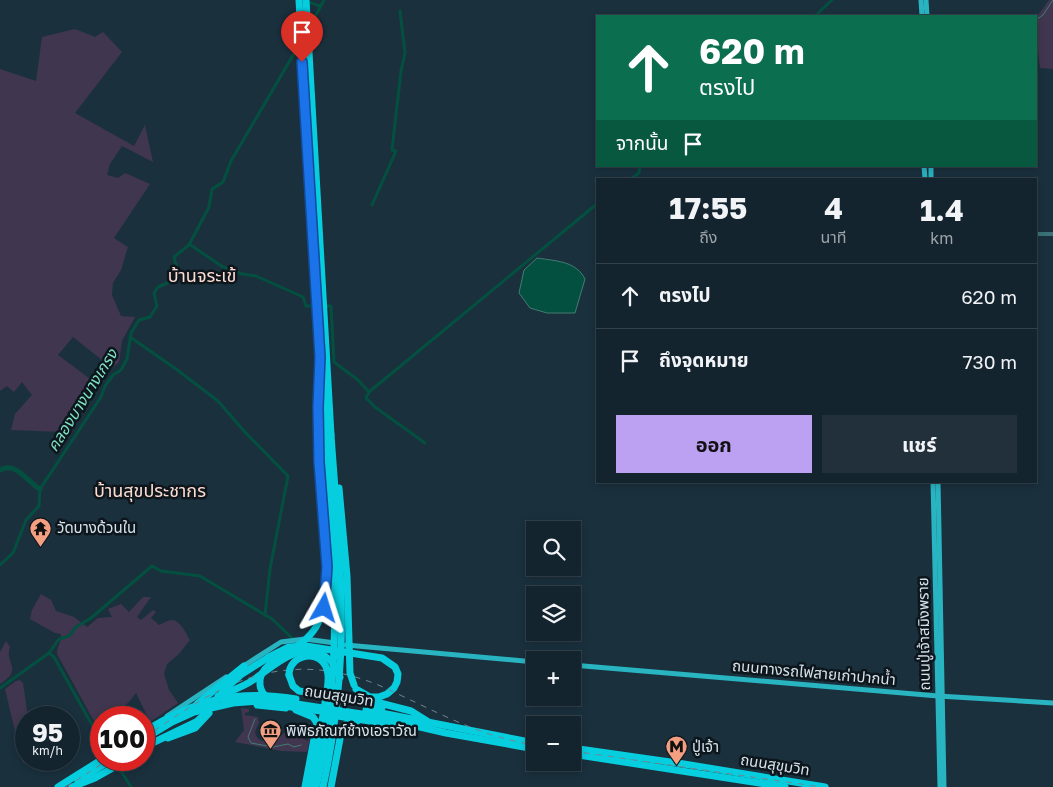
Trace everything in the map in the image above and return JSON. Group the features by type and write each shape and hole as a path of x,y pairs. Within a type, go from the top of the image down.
{"highway":[{"path":"299,0 333,558 335,624 329,720 316,787"},
{"path":"306,0 341,585 341,650 325,787"},
{"path":"199,704 247,684 290,655 309,641 320,629 325,618 329,596 319,470 318,407 320,357"},
{"path":"331,436 344,525 350,672 360,695 367,699 410,711 426,722"},
{"path":"327,567 325,601 322,615 316,628 300,644 266,666 261,676 260,685 265,697 277,704 407,727"},
{"path":"155,742 196,722 205,714 225,688 242,674 289,647 306,646 382,658 395,667 398,674 394,688 388,694 379,697 370,697 355,687"},
{"path":"290,655 304,650 318,652 331,661 340,678 341,701 325,787"},
{"path":"311,787 326,698 328,685 327,669 316,657 302,657 291,666 289,675 292,686 299,691 354,700 426,722"},
{"path":"231,691 244,666"},
{"path":"199,704 244,666"},
{"name":"ถนนสุขุมวิท","path":"155,725 199,704 240,696 275,695 369,710 526,746"},
{"name":"ถนนสุขุมวิท","path":"155,732 188,708 214,707 257,700 288,702 368,715 446,733 526,742"},
{"path":"222,705 254,704 290,708 446,733"},
{"path":"155,745 195,728 214,707"},
{"path":"290,708 313,717 318,727 305,787"},
{"path":"331,787 342,728 349,722 363,720"},
{"path":"318,727 329,725 336,728 325,787"},
{"name":"ถนนสุขุมวิท","path":"581,750 755,779 784,787"},
{"name":"ถนนสุขุมวิท","path":"581,755 825,787"},
{"path":"58,787 90,767"},
{"path":"70,787 94,771"},
{"path":"70,787 100,771"},
{"path":"70,787 107,771"}],"main road":[{"path":"921,0 922,15"},
{"path":"926,0 927,15"},
{"name":"ถนนปู่เจ้าสมิงพราย","path":"933,483 937,539"},
{"name":"ถนนปู่เจ้าสมิงพราย","path":"938,483 940,787"},
{"path":"188,708 244,666 281,642 305,639 355,646 526,661"},
{"name":"ถนนทางรถไฟสายเก่าปากน้ำ","path":"581,666 940,697 1053,703"},
{"name":"ถนนปู่เจ้าสมิงพราย","path":"940,697 944,787"}],"street":[{"path":"1037,234 1053,234"}],"shaded area":[{"path":"1049,0 1053,0 1053,69 1040,68 1037,50 1037,17"},
{"path":"75,29 95,37 103,32 122,52 75,113 134,146 145,125 153,162 122,146 110,164 107,175 118,178 125,173 150,184 114,238 128,247 121,270 113,283 112,295 121,316 135,317 122,341 119,362 112,368 73,337 58,355 97,384 61,432 11,430 15,414 32,395 22,382 14,392 7,386 0,391 0,69 36,81 42,37"},
{"path":"537,258 571,265 581,273 585,279 575,313 547,313 530,308 519,293 524,270"},
{"path":"41,594 51,600 56,611 74,617 87,627 98,618 112,617 108,609 121,604 129,612 143,597 151,597 137,617 141,620 153,610 156,612 151,618 159,625 170,620 178,622 190,640 178,655 167,664 164,674 169,690 178,703 155,719 155,706 142,706 136,693 125,706 90,706 90,714 57,654 61,634 55,633 30,619 32,610"},
{"path":"6,641 10,647 9,657 12,670 7,679 0,684 0,652"},
{"path":"20,680 23,683 26,706 15,706 15,731 5,689"},
{"path":"241,708 249,709 249,712 245,713 245,715 258,717 259,722 255,732 260,740 265,741 274,736 274,728 278,730 281,736 286,731 299,733 298,736 308,741 309,735 311,735 307,752 281,751 235,742 244,730"}],"waterway":[{"name":"คลองบางนางเกรง","path":"310,26 324,0"},
{"path":"816,15 832,0"},
{"path":"1037,19 1043,15 1053,0"},
{"path":"306,1 320,6"},
{"path":"372,205 396,151 392,150 401,71 405,53 400,11"},
{"name":"คลองบางนางเกรง","path":"0,565 13,553 26,520 39,506 40,489 101,397 105,386 113,375 121,370 127,359 131,333 139,320 150,317 157,306 154,293 158,287 172,281 177,269 174,257 189,245 209,207 212,189 223,182 231,161 299,45"},
{"path":"632,178 639,173 640,167"},
{"path":"425,443 375,407 366,398 369,392 596,205"},
{"path":"189,244 223,267 242,274 256,276 303,297 306,306 315,306"},
{"path":"324,306 331,306 334,362 358,380 369,392"},
{"path":"130,337 218,401 288,476 270,569 265,615"},
{"path":"0,470 6,468 16,470 40,489"},
{"path":"0,688 49,653 59,639 69,636 76,627 91,618 152,566 161,571 200,576 272,619 292,638"},
{"path":"49,653 54,657 90,721"},
{"path":"255,719 248,737 251,743 273,747 288,744 294,747 301,745"},
{"path":"121,771 131,787"}],"railway":[{"path":"155,730 218,691 241,681 264,674 310,669 355,677 482,731 526,743"},
{"path":"581,752 821,787"},
{"path":"66,787 91,771"}],"place":[{"name":"วัดบางด้วนใน","path":"41,547"},
{"name":"พิพิธภัณฑ์ช้างเอราวัณ","path":"270,750"},
{"name":"ปู่เจ้า","path":"676,766"}],"district":[{"name":"บ้านจระเข้","path":"202,276"},
{"name":"บ้านสุขประชากร","path":"150,491"}],"route":[{"path":"302,62 320,357 318,407 319,462 321,511 327,567 324,608"}]}
